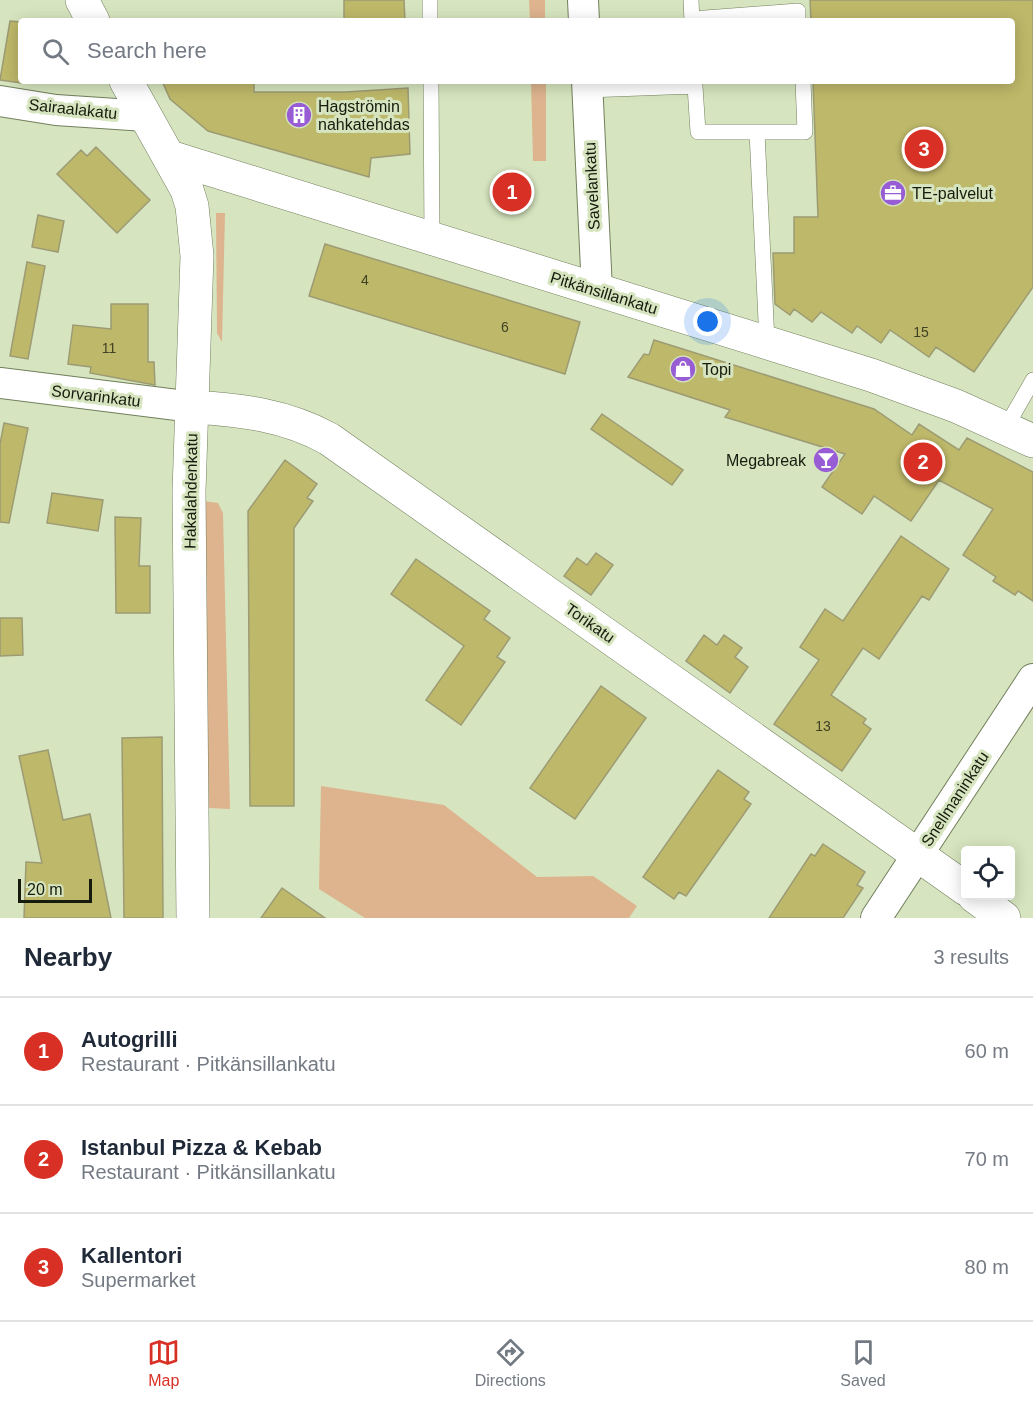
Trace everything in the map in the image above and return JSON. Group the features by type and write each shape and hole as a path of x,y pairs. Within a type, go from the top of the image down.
{"street":[{"path":"82,0 91,18"},
{"path":"583,0 584,18"},
{"name":"Hakalahdenkatu","path":"128,84 188,190 195,236 193,407 189,491 192,918"},
{"name":"Savelankatu","path":"587,85 597,290"},
{"name":"Sairaalakatu","path":"0,101 56,110 146,116"},
{"name":"Pitkänsillankatu","path":"170,157 871,375 1019,434"},
{"name":"Sorvarinkatu","path":"0,383 193,407"},
{"name":"Torikatu","path":"193,407 240,410 284,419 329,439 961,885"},
{"name":"Snellmaninkatu","path":"876,918 1027,697"},
{"path":"979,900 1004,918"}],"lane":[{"path":"430,0 430,18"},
{"path":"691,0 692,18"},
{"path":"716,18 798,11 798,18"},
{"path":"431,84 432,240"},
{"path":"587,85 641,84"},
{"path":"695,84 698,132 805,132 803,84"},
{"path":"757,132 767,342"},
{"path":"1019,434 1033,380"}],"shaded area":[{"path":"529,0 545,0 545,18 530,18"},
{"path":"531,84 546,84 546,161 533,161"},
{"path":"216,213 225,213 222,342 217,333"},
{"path":"203,501 218,503 223,513 230,809 208,808"},
{"path":"321,786 444,805 537,877 593,876 637,906 629,918 365,918 319,889"}],"building":[{"path":"344,0 404,0 405,18 344,18"},
{"path":"810,0 1033,0 1033,287 974,372 936,347 929,357 890,330 881,343 857,326 852,333 821,312 812,322 794,309 790,315 775,304 773,253 794,253 794,217 818,217 813,84 1015,84 1015,18 811,18"},
{"path":"10,21 18,22 18,83 0,80"},
{"name":"Hagströmin nahkatehdas","path":"163,84 254,84 254,92 346,92 408,88 410,154 371,158 369,177 208,131 170,99"},
{"path":"96,147 150,200 117,233 57,174 81,150 87,156"},
{"path":"520,174 521,199 501,200 500,175"},
{"path":"38,215 64,221 58,252 32,247"},
{"path":"325,244 580,322 565,374 309,296"},
{"path":"27,262 45,266 28,359 10,356"},
{"path":"111,304 148,304 148,362 154,362 155,385 90,373 91,367 68,364 73,325 111,329"},
{"path":"654,340 874,409 912,435 919,424 959,450 967,438 1033,472 1033,601 1018,591 1015,595 993,581 996,577 963,555 993,509 939,480 911,521 874,496 862,514 822,487 845,454 725,417 730,410 628,377 644,354 649,355"},
{"path":"602,414 683,470 672,485 591,429"},
{"path":"4,423 28,428 9,523 0,522 0,444"},
{"path":"285,460 317,484 307,498 313,501 294,528 294,806 250,806 248,511"},
{"path":"52,493 103,500 98,531 47,523"},
{"path":"115,517 141,518 139,566 150,566 150,613 116,613"},
{"path":"901,536 949,569 929,600 922,596 879,659 863,648 831,695 866,719 863,723 871,729 842,771 774,724 819,660 800,647 825,609 843,621"},
{"path":"596,553 613,565 591,595 564,576 577,558 587,565"},
{"path":"416,559 490,611 484,619 510,638 497,657 505,662 461,725 426,700 464,646 391,594"},
{"path":"0,618 22,618 23,655 0,656"},
{"path":"704,635 717,645 724,635 742,648 735,657 748,667 730,693 686,661"},
{"path":"601,686 646,718 575,819 530,788"},
{"path":"162,737 163,918 124,918 122,738"},
{"path":"48,750 63,820 90,814 111,918 24,918 26,862 42,863 19,756"},
{"path":"718,770 749,792 744,799 751,804 686,896 679,892 674,899 643,877"},
{"path":"823,844 865,872 857,885 863,888 843,918 769,918 811,854 815,856"},
{"path":"282,888 325,918 261,918"}],"place":[{"name":"Hagströmin nahkatehdas","path":"299,115"},
{"name":"Kallentori","path":"924,149"},
{"name":"Autogrilli","path":"512,192"},
{"name":"TE-palvelut","path":"893,193"},
{"name":"Topi","path":"683,369"},
{"name":"Megabreak","path":"826,460"},
{"name":"Istanbul Pizza & Kebab","path":"923,462"}]}
